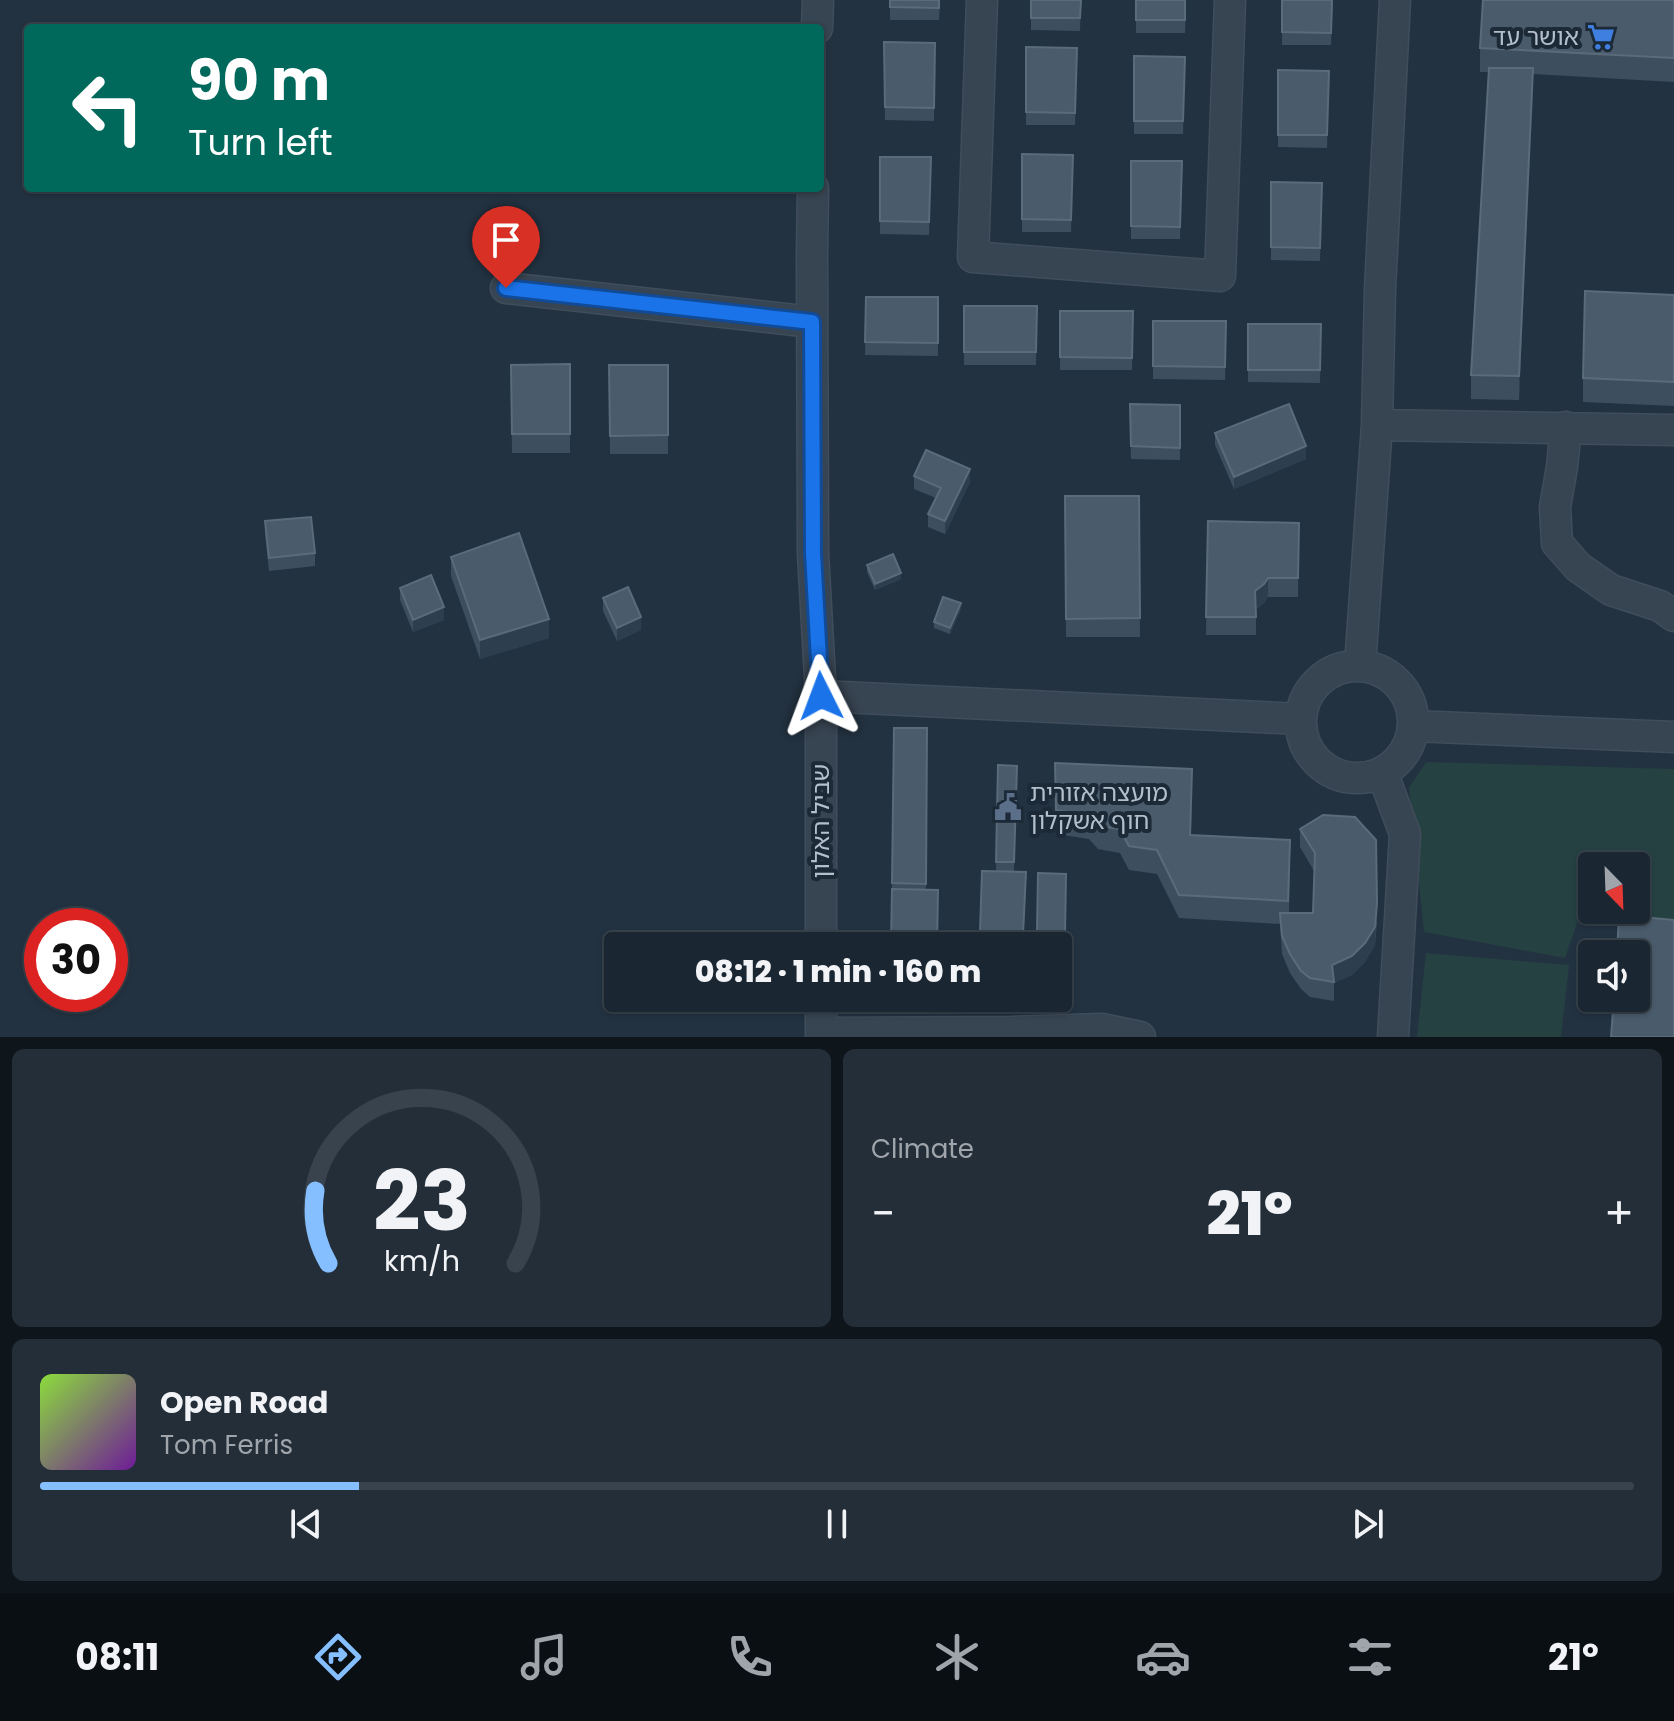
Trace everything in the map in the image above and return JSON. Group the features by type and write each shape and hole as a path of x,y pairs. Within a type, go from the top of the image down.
{"street":[{"path":"817,24 818,0"},
{"path":"982,0 973,257 1220,276 1230,0"},
{"path":"1360,666 1377,425 1380,289 1395,0"},
{"name":"שביל האלון","path":"813,192 813,553 821,696 821,932"},
{"path":"506,288 812,322"},
{"path":"1377,425 1674,430"},
{"path":"1566,427 1555,507 1557,543 1578,567 1611,590 1660,606 1674,616"},
{"path":"1360,666 1386,674 1400,685 1409,700 1413,717 1412,734 1396,762 1382,772 1364,778 1346,778 1329,771 1314,759 1305,743 1301,726 1302,708 1309,692 1320,679 1336,669 1360,666"},
{"path":"821,696 1301,719"},
{"path":"1413,726 1674,737"},
{"path":"1382,772 1405,834 1393,1037"},
{"path":"821,1012 821,1035 1102,1029 1140,1037"}],"green space":[{"path":"1426,762 1674,769 1674,922 1650,922 1650,852 1578,852 1578,920 1565,958 1424,932 1409,788"},
{"path":"1426,953 1569,965 1561,1037 1417,1037"}],"building":[{"path":"890,0 939,0 939,8 890,7"},
{"path":"1031,0 1081,0 1080,18 1031,18"},
{"path":"1136,0 1185,0 1185,20 1136,20"},
{"path":"1282,0 1332,0 1331,33 1282,32"},
{"path":"1483,0 1674,0 1674,58 1480,48"},
{"path":"884,42 935,43 934,108 885,107"},
{"path":"1026,47 1077,48 1075,113 1026,112"},
{"path":"1134,56 1185,57 1183,121 1134,121"},
{"path":"1489,68 1533,68 1519,376 1471,375"},
{"path":"1278,70 1329,71 1327,135 1278,135"},
{"path":"1022,154 1073,155 1071,220 1022,219"},
{"path":"880,157 931,157 929,222 880,221"},
{"path":"1131,161 1182,161 1180,227 1131,226"},
{"path":"1271,182 1322,183 1320,248 1271,247"},
{"path":"1585,291 1674,295 1674,382 1583,378"},
{"path":"866,297 938,297 938,343 865,342"},
{"path":"964,306 1037,306 1036,352 964,352"},
{"path":"1060,311 1133,311 1132,358 1060,357"},
{"path":"1153,321 1226,321 1225,367 1153,366"},
{"path":"1248,324 1321,324 1320,370 1248,370"},
{"path":"570,364 570,434 512,434 511,365"},
{"path":"609,365 668,365 668,435 610,436"},
{"path":"1130,404 1180,405 1180,448 1131,446"},
{"path":"1289,404 1306,446 1234,477 1215,433"},
{"path":"926,450 970,469 945,521 928,514 941,488 914,476"},
{"path":"1065,496 1139,496 1140,618 1066,619"},
{"path":"311,517 315,553 269,558 265,521"},
{"path":"1208,521 1299,523 1298,578 1268,578 1255,591 1256,617 1206,617"},
{"path":"519,533 549,619 480,640 451,557"},
{"path":"893,554 901,573 875,584 867,565"},
{"path":"431,575 444,607 413,620 400,588"},
{"path":"628,587 641,617 617,628 603,598"},
{"path":"943,597 961,603 950,628 934,622"},
{"path":"894,728 927,728 926,884 892,883"},
{"path":"1055,763 1192,769 1190,835 1290,840 1288,901 1179,895 1157,850 1129,846 1120,829 1098,826 1089,816 1056,810"},
{"path":"998,765 1017,766 1014,862 996,862"},
{"path":"1323,815 1355,817 1376,840 1375,927 1352,956 1332,965 1334,982 1310,978 1301,971 1282,936 1280,913 1313,913 1315,853 1300,829"},
{"path":"982,871 1026,872 1023,932 980,932"},
{"path":"1038,873 1066,874 1065,932 1037,932"},
{"path":"892,889 938,890 937,932 891,932"},
{"path":"1650,918 1674,920 1674,1037 1611,1037 1613,1012 1650,1012 1650,940 1618,940 1619,924 1650,924"}],"place":[{"name":"אושר עד","path":"1601,37"},
{"name":"מועצה אזורית חוף אשקלון","path":"1008,807"}],"route":[{"path":"506,288 812,322 813,553 821,696"}]}
